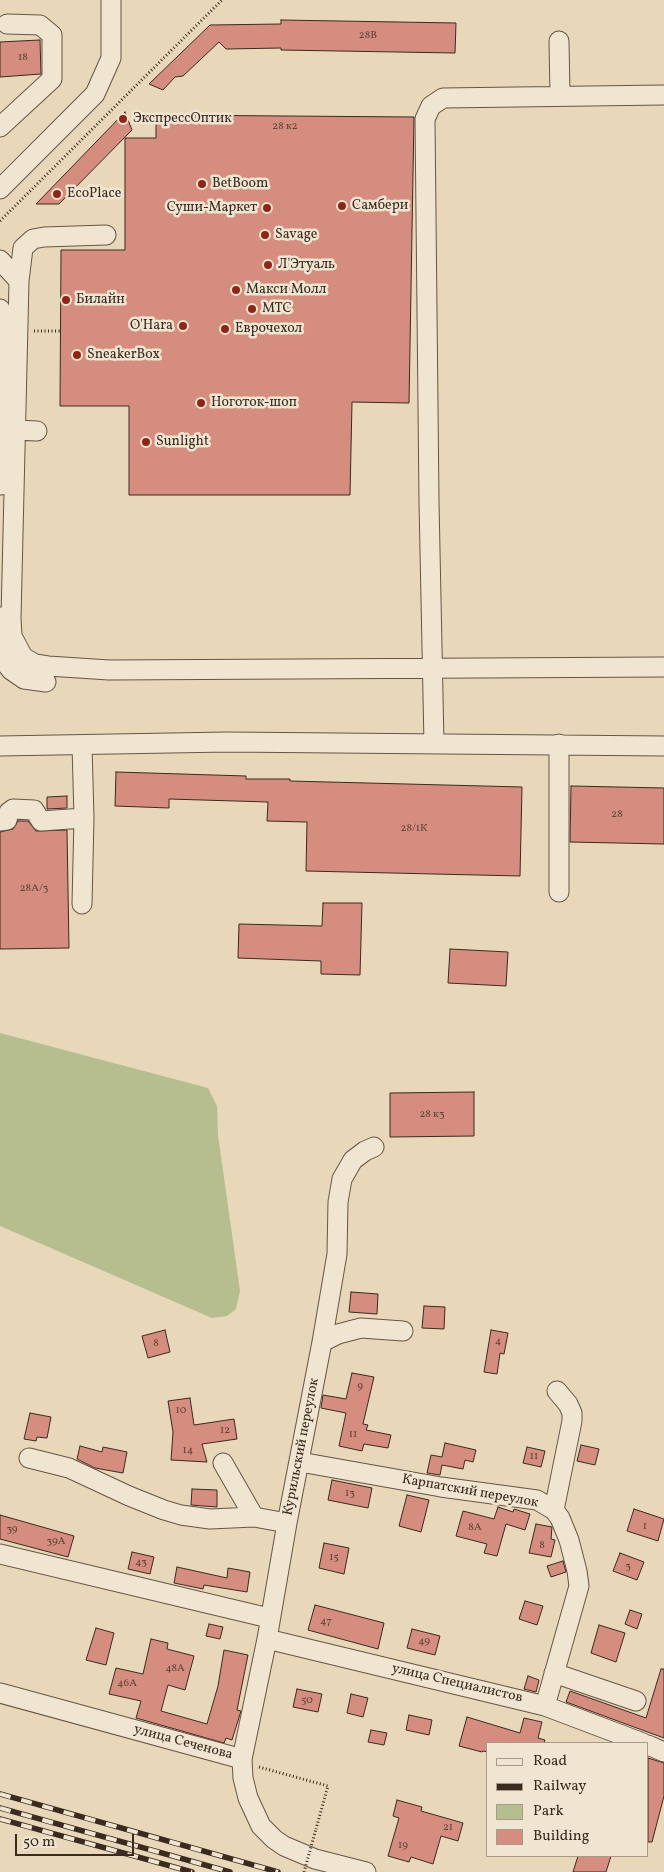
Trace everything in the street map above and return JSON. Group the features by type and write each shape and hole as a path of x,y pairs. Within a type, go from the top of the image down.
{"street":[{"path":"0,189 95,94 111,58 111,0"},
{"path":"0,127 52,79 52,35 40,25 7,24"},
{"path":"558,41 560,96"},
{"path":"434,744 428,502 426,119 431,106 443,98 664,95"},
{"path":"86,669 35,664 23,657 12,636 15,430 20,281 23,248 32,239 106,235"},
{"path":"0,260 20,281"},
{"path":"0,309 3,318 1,657 11,670 24,679 46,682"},
{"path":"15,430 38,431"},
{"path":"11,670 31,672 86,669 664,667"},
{"path":"0,746 226,742 664,746"},
{"path":"559,744 559,892"},
{"path":"82,745 84,818 82,904"},
{"path":"0,821 6,820 9,812 13,809 34,810 41,820 84,818"},
{"name":"Курильский переулок","path":"242,1759 267,1639 269,1618 322,1342 337,1254 338,1202 342,1179 353,1160 374,1147"},
{"path":"322,1342 338,1334 361,1328 402,1331"},
{"path":"554,1510 572,1421 572,1413 568,1404 557,1391"},
{"path":"29,1458 69,1468 129,1496 181,1515 210,1519 254,1517 287,1523"},
{"name":"Карпатский переулок","path":"300,1462 441,1487 538,1500 554,1510 560,1518 570,1540 577,1571 578,1586 545,1706"},
{"path":"223,1463 254,1517"},
{"path":"0,1554 269,1618"},
{"name":"улица Специалистов","path":"267,1639 545,1706 640,1742"},
{"path":"554,1673 636,1701"},
{"name":"улица Сеченова","path":"0,1693 242,1759 243,1778 248,1798 261,1826 274,1839 284,1846 315,1859 366,1872"},
{"path":"649,1745 664,1752"}],"path":[{"path":"0,221 222,0"},
{"path":"262,1768 328,1786 304,1872"}],"green space":[{"path":"0,1033 208,1088 217,1106 218,1135 240,1291 236,1309 227,1316 212,1318 0,1226"}],"building":[{"path":"281,20 456,23 455,53 281,50 281,48 226,49 219,42 183,76 175,77 163,90 149,84 210,25 281,24"},
{"path":"40,40 41,74 0,77 0,42"},
{"path":"125,112 132,130 59,204 36,204"},
{"name":"Макси Молл","path":"156,115 414,117 409,403 352,402 350,495 129,495 129,406 60,406 61,250 125,250 125,138 156,138"},
{"path":"116,772 246,776 246,779 290,779 290,781 522,787 520,876 306,871 307,822 267,821 268,802 169,799 169,808 115,806"},
{"path":"571,786 664,788 664,844 570,842"},
{"path":"67,796 67,808 47,809 47,797"},
{"path":"18,821 28,821 36,831 67,830 69,948 0,949 0,832 13,829"},
{"path":"323,903 362,903 360,975 321,974 321,961 238,958 239,924 322,926"},
{"path":"450,949 508,952 506,986 448,983"},
{"path":"474,1092 474,1136 390,1137 390,1093"},
{"path":"351,1292 378,1294 377,1314 349,1312"},
{"path":"424,1306 445,1307 444,1329 422,1328"},
{"path":"165,1330 170,1352 148,1358 142,1336"},
{"path":"491,1330 508,1333 504,1354 500,1353 497,1374 484,1372"},
{"path":"352,1373 374,1377 363,1424 368,1425 366,1430 391,1435 388,1448 364,1444 362,1451 339,1446 346,1413 321,1408 323,1395 346,1399"},
{"path":"190,1398 194,1425 234,1419 237,1439 202,1444 207,1462 171,1460 173,1432 168,1401"},
{"path":"30,1413 51,1417 47,1438 37,1437 36,1441 24,1439"},
{"path":"445,1443 476,1450 473,1462 465,1460 463,1469 442,1465 440,1475 427,1473 431,1455 442,1457"},
{"path":"581,1445 599,1449 595,1465 577,1461"},
{"path":"80,1446 102,1452 103,1447 127,1452 123,1473 95,1468 77,1459"},
{"path":"527,1447 545,1451 541,1467 523,1463"},
{"path":"332,1480 372,1488 368,1508 328,1500"},
{"path":"192,1489 217,1490 217,1507 191,1505"},
{"path":"407,1495 429,1500 421,1532 399,1526"},
{"path":"498,1507 513,1512 514,1509 530,1514 525,1530 506,1524 497,1556 484,1553 487,1544 456,1536 463,1511 494,1519"},
{"path":"634,1509 664,1519 658,1541 627,1531"},
{"path":"0,1515 74,1536 68,1557 0,1539"},
{"path":"536,1524 552,1527 551,1539 555,1540 551,1557 529,1553"},
{"path":"324,1543 349,1548 344,1574 319,1568"},
{"path":"132,1552 154,1557 150,1574 128,1569"},
{"path":"620,1553 644,1562 637,1580 613,1571"},
{"path":"563,1561 566,1572 551,1577 547,1566"},
{"path":"177,1567 227,1578 228,1568 250,1572 247,1592 204,1585 203,1589 174,1583"},
{"path":"525,1601 543,1606 537,1625 519,1619"},
{"path":"315,1605 384,1623 378,1649 308,1630"},
{"path":"630,1610 642,1614 637,1629 625,1624"},
{"path":"209,1624 223,1627 220,1639 206,1636"},
{"path":"599,1625 625,1633 616,1662 591,1653"},
{"path":"96,1628 114,1633 106,1665 86,1660"},
{"path":"412,1629 440,1636 435,1655 407,1648"},
{"path":"151,1639 168,1643 167,1649 194,1656 185,1690 168,1685 161,1711 207,1724 218,1686 224,1650 248,1655 237,1710 241,1711 232,1740 226,1738 224,1743 136,1718 141,1701 109,1694 116,1668 143,1674"},
{"path":"661,1669 664,1669 664,1738 566,1702 570,1691 646,1718"},
{"path":"528,1676 539,1680 536,1692 524,1689"},
{"path":"297,1689 322,1694 318,1712 293,1707"},
{"path":"351,1694 368,1698 363,1717 347,1713"},
{"path":"409,1715 432,1720 429,1735 406,1730"},
{"path":"467,1717 520,1733 524,1718 542,1722 538,1738 545,1740 544,1742 487,1742 487,1752 459,1746"},
{"path":"371,1730 387,1733 384,1745 368,1742"},
{"path":"649,1758 664,1763 664,1796 652,1842 649,1842"},
{"path":"397,1800 422,1807 421,1811 463,1823 458,1841 441,1836 433,1864 411,1857 409,1862 388,1856 399,1818 393,1816"},
{"path":"578,1857 611,1857 606,1872 573,1872"}],"railway":[{"path":"0,1794 278,1872"},
{"path":"0,1808 230,1872"},
{"path":"0,1819 192,1872"}],"place":[{"name":"ЭкспрессОптик","path":"123,119"},
{"name":"BetBoom","path":"202,184"},
{"name":"EcoPlace","path":"57,194"},
{"name":"Самбери","path":"342,206"},
{"name":"Суши-Маркет","path":"267,208"},
{"name":"Savage","path":"265,235"},
{"name":"Л'Этуаль","path":"268,265"},
{"name":"Макси Молл","path":"236,290"},
{"name":"Билайн","path":"66,300"},
{"name":"МТС","path":"252,309"},
{"name":"O'Hara","path":"183,326"},
{"name":"Еврочехол","path":"225,329"},
{"name":"SneakerBox","path":"77,355"},
{"name":"Ноготок-шоп","path":"201,403"},
{"name":"Sunlight","path":"146,442"}]}
